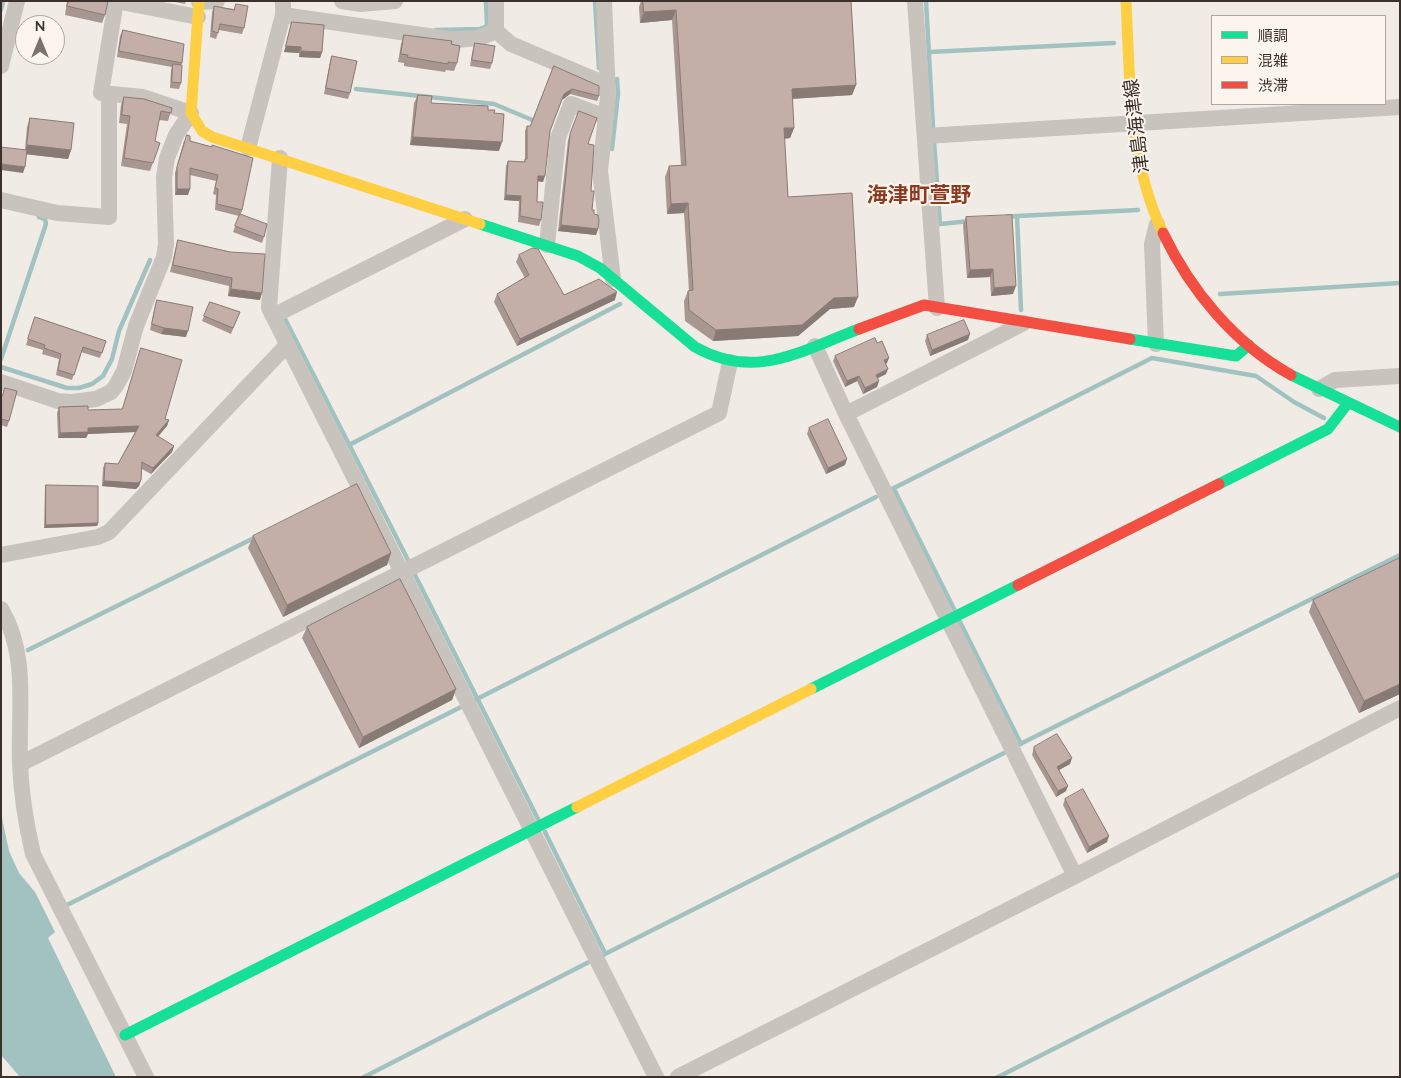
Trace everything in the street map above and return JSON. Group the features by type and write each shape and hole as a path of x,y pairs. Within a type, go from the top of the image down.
{"street":[{"path":"1,66 17,1"},
{"path":"217,1 199,7 116,1 101,93 143,97 191,113 202,131 212,137 578,256 600,268 695,347 713,357 730,362 765,363 924,305 1024,323 1236,356 1249,345"},
{"path":"342,1 362,4 395,1"},
{"path":"496,1 496,32"},
{"path":"604,1 608,85 600,171 613,279"},
{"path":"916,1 937,308"},
{"name":"津島海津線","path":"1126,1 1137,154 1158,224 1190,282 1212,309 1249,345 1284,370 1319,389 1400,427"},
{"path":"1,382 58,401 71,402 105,396 116,386 124,371 136,326 164,257 166,244 164,176 166,158 176,135 191,113 199,7"},
{"path":"248,148 283,8 456,40 479,38 496,32"},
{"path":"496,32 511,44 608,85"},
{"path":"1,200 57,213 109,217 109,94"},
{"path":"547,245 558,138 571,104 606,117"},
{"path":"925,136 1400,107"},
{"path":"280,158 269,308 530,831 656,1077"},
{"path":"274,316 465,218"},
{"path":"1156,344 1152,244 1158,224"},
{"path":"846,414 1024,323"},
{"path":"1,555 98,537 108,532 287,345"},
{"path":"815,346 846,414 1075,876"},
{"path":"20,764 719,413 730,362"},
{"path":"1319,389 1335,380 1400,376"},
{"path":"125,1035 1328,429 1348,403"},
{"path":"1,609 10,624 17,642 20,764 25,822 33,854 146,1077"},
{"path":"678,1077 1075,876 1400,708"}],"water":[{"path":"1,813 9,851 19,873 35,892 55,932 48,938 116,1077 20,1077 1,1055"}],"building":[{"path":"69,1 108,1 105,15 67,6"},
{"path":"643,1 851,1 856,85 792,89 794,128 784,128 788,197 852,193 858,297 834,298 802,325 716,330 689,310 688,291 693,290 688,203 671,204 669,166 686,165 676,10 644,12"},
{"path":"236,4 248,6 244,28 220,24 218,33 212,31 214,6 234,10"},
{"path":"292,22 324,25 322,52 301,51 301,47 286,46"},
{"path":"123,30 184,44 182,63 119,51"},
{"path":"404,35 452,41 451,44 460,46 457,63 448,62 448,64 407,57 408,55 401,54"},
{"path":"475,43 495,46 492,63 472,60"},
{"path":"332,56 357,61 350,93 326,88"},
{"path":"173,64 182,65 181,83 172,82"},
{"path":"554,66 599,86 599,96 572,89 564,94 550,131 545,176 538,176 537,202 543,202 541,220 520,216 521,196 506,195 508,161 525,162 525,159 527,159 527,126 530,126"},
{"path":"418,95 432,96 431,103 488,106 488,110 495,110 494,113 504,114 502,142 413,137"},
{"path":"124,97 144,99 172,108 171,113 161,111 155,141 160,143 153,163 124,158 130,116 122,115"},
{"path":"579,111 597,118 588,144 594,145 591,191 594,191 592,210 594,210 594,214 598,215 598,229 561,225 570,134"},
{"path":"30,118 74,123 71,150 27,145"},
{"path":"187,135 190,136 190,141 212,147 212,145 253,158 242,210 217,204 218,189 215,188 218,175 190,168 190,189 177,189 177,167"},
{"path":"1,147 27,150 25,167 1,164"},
{"path":"240,214 267,224 264,237 235,226"},
{"path":"1012,215 1016,286 994,288 993,269 970,270 966,217"},
{"path":"178,240 230,252 265,254 262,293 231,289 232,278 173,265"},
{"path":"533,248 538,249 564,295 599,279 617,292 520,339 497,294 529,275 519,255"},
{"path":"157,300 193,307 188,331 164,328 152,324"},
{"path":"210,302 240,312 233,328 204,316"},
{"path":"35,317 106,341 102,353 83,347 74,375 58,370 61,354 44,348 45,345 28,339"},
{"path":"964,320 970,334 932,350 927,335"},
{"path":"875,338 877,343 882,341 889,358 884,360 888,369 876,375 879,381 865,388 859,376 847,381 835,356"},
{"path":"141,348 182,360 165,419 169,420 156,435 174,446 153,468 142,462 141,480 138,483 104,481 105,463 118,464 139,426 88,428 88,432 60,433 59,407 88,406 88,410 122,409"},
{"path":"5,388 17,391 9,421 1,419 1,396"},
{"path":"828,419 847,459 828,468 809,428"},
{"path":"357,484 391,553 287,605 253,536"},
{"path":"46,485 98,486 98,523 46,525"},
{"path":"1400,558 1400,684 1364,701 1313,600"},
{"path":"400,579 456,689 363,737 307,627"},
{"path":"1057,734 1072,758 1057,767 1068,786 1058,791 1034,750 1034,747"},
{"path":"1083,789 1109,836 1089,847 1065,799"}],"waterway":[{"path":"1,10 3,1"},
{"path":"595,1 599,68"},
{"path":"926,1 933,127"},
{"path":"436,30 480,29 487,26 486,2"},
{"path":"929,52 1114,43"},
{"path":"612,149 618,94 617,79"},
{"path":"356,89 494,104 537,122"},
{"path":"934,141 940,224 970,221"},
{"path":"1017,216 1138,210"},
{"path":"1007,217 1017,216 1021,310"},
{"path":"1,359 46,224 45,219 39,217"},
{"path":"1,367 67,388 79,388 92,384 103,376 112,359 119,331 150,260"},
{"path":"1220,294 1400,283"},
{"path":"349,445 620,304"},
{"path":"285,319 409,562"},
{"path":"890,490 1152,358 1256,376 1294,402 1324,418"},
{"path":"894,489 954,609"},
{"path":"473,701 876,497"},
{"path":"28,650 256,537"},
{"path":"1018,745 1400,555"},
{"path":"414,573 538,819"},
{"path":"960,622 1021,744"},
{"path":"67,905 461,707"},
{"path":"601,956 1004,753"},
{"path":"545,832 605,953"},
{"path":"998,1077 1400,874"},
{"path":"364,1077 589,962"}],"traffic: fast":[{"path":"480,224 578,256 600,268 695,347 717,357 738,362 778,359 859,329"},
{"path":"1130,339 1236,356 1249,345"},
{"path":"1291,375 1400,427"},
{"path":"1219,484 1328,429 1348,403"},
{"path":"811,689 1018,585"},
{"path":"125,1035 577,807"}],"traffic: slow":[{"path":"199,1 191,113 202,131 212,137 480,224"},
{"path":"1126,1 1130,90 1137,148 1143,177 1163,233"},
{"path":"577,807 811,689"}],"traffic: jam":[{"path":"1163,233 1187,275 1216,314 1251,347 1291,375"},
{"path":"859,329 924,305 1130,339"},
{"path":"1018,585 1219,484"}],"district":[{"name":"海津町萱野","path":"919,196"}]}
